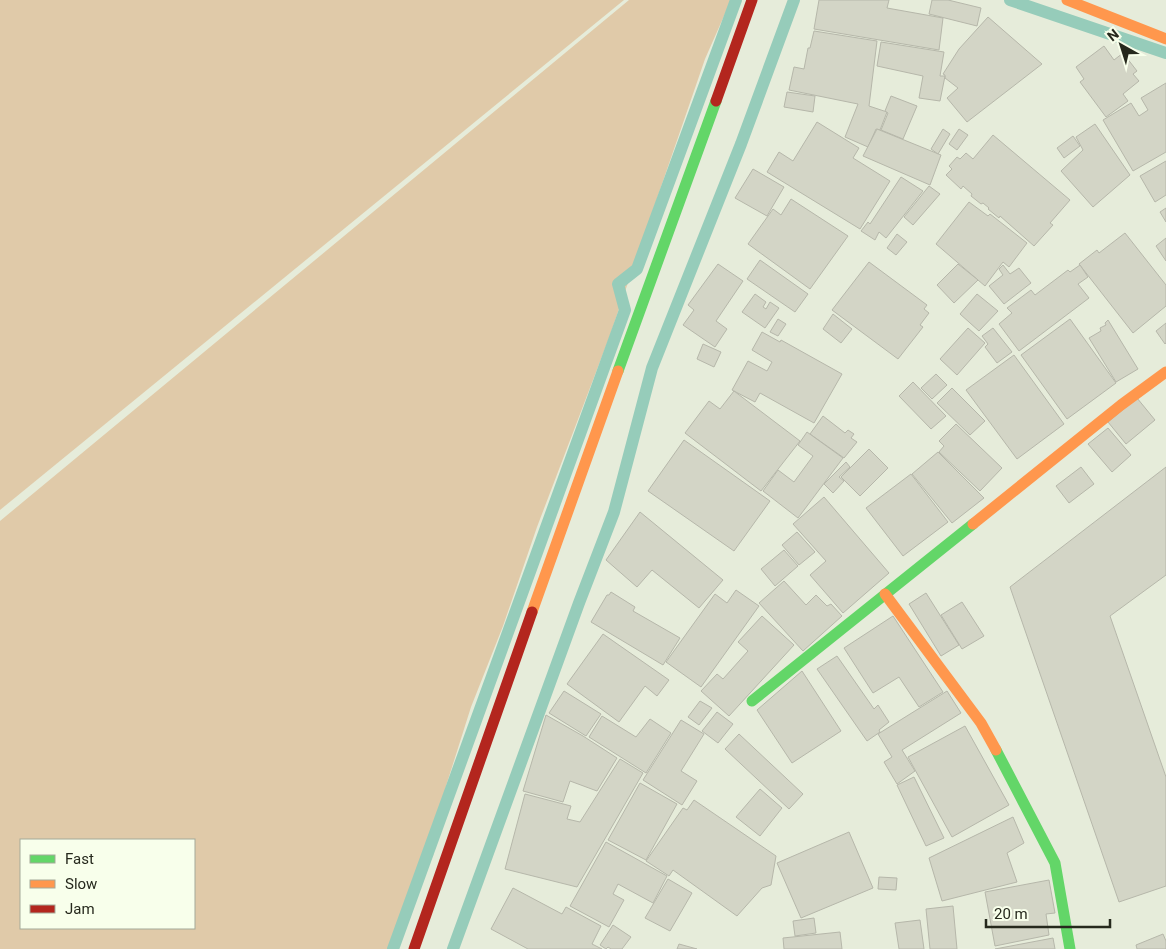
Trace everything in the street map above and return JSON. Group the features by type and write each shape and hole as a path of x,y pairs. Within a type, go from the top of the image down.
{"street":[{"path":"414,949 547,570 752,0"},
{"path":"1067,0 1166,39"},
{"path":"752,701 1121,405 1166,372"},
{"path":"885,594 981,723 1016,786 1054,863 1063,902 1070,949"}],"shaded area":[{"path":"0,0 624,0 0,510"},
{"path":"629,0 731,0 705,59 609,338 537,527 503,626 471,707 446,786 433,856 404,907 392,949 0,949 0,521"}],"building":[{"path":"819,0 889,0 887,8 943,18 939,50 814,29"},
{"path":"932,0 948,0 981,8 977,26 929,14"},
{"path":"988,17 1042,64 967,122 947,98 958,88 945,78 943,74 959,49"},
{"path":"814,31 877,41 869,106 887,112 880,130 876,129 868,147 845,137 858,104 789,90 794,67 804,69"},
{"path":"881,42 944,52 940,76 945,76 940,101 919,98 923,76 877,66"},
{"path":"1104,46 1114,60 1123,53 1137,71 1133,74 1139,81 1123,94 1128,101 1106,117 1080,82 1084,79 1076,67"},
{"path":"1166,83 1166,152 1133,171 1103,120 1131,103 1139,116 1148,110 1141,98"},
{"path":"787,92 815,96 813,112 784,107"},
{"path":"891,96 917,106 903,139 881,130 888,113 885,111"},
{"path":"817,122 859,148 853,158 890,181 860,229 767,172 779,152 793,161"},
{"path":"1095,124 1130,175 1093,207 1061,171 1083,150 1076,137"},
{"path":"877,129 941,155 930,185 863,156"},
{"path":"943,129 950,134 938,154 931,149"},
{"path":"959,129 968,135 957,150 949,144"},
{"path":"993,135 1070,200 1050,223 1053,225 1034,246 1000,216 999,218 983,203 981,204 971,196 972,194 963,186 961,189 946,175 952,169 949,166 957,157 960,159 966,153 973,159"},
{"path":"1073,136 1080,146 1064,158 1057,148"},
{"path":"1166,161 1166,195 1155,202 1140,176"},
{"path":"753,169 784,187 767,216 735,198"},
{"path":"901,177 923,191 886,238 879,232 875,240 861,231 868,222 870,224"},
{"path":"929,186 940,194 913,225 904,217"},
{"path":"791,199 848,236 810,289 748,244 773,209 781,215"},
{"path":"969,202 988,216 990,214 1027,243 1009,267 1003,262 985,286 936,244"},
{"path":"1166,208 1166,222 1160,212"},
{"path":"1125,233 1166,285 1166,306 1133,333 1079,264 1097,250 1099,253"},
{"path":"897,234 907,242 896,255 887,248"},
{"path":"1166,238 1166,261 1156,246"},
{"path":"760,260 808,294 795,312 747,279"},
{"path":"869,262 927,305 924,309 929,313 920,325 923,327 898,359 832,310"},
{"path":"718,264 743,281 716,321 727,329 715,347 683,325 694,310 688,305"},
{"path":"958,264 978,280 954,303 937,285"},
{"path":"1003,265 1010,274 1019,268 1031,283 1004,304 989,286 1003,275 999,269"},
{"path":"1080,265 1088,277 1078,284 1089,298 1019,351 999,324 1012,313 1007,308 1031,290 1035,295 1068,270 1070,272"},
{"path":"755,294 766,302 763,307 766,309 770,302 779,308 765,328 742,312"},
{"path":"977,294 998,311 979,331 960,314"},
{"path":"833,314 852,329 841,343 823,329"},
{"path":"778,319 786,324 778,336 770,332"},
{"path":"1070,319 1116,383 1067,419 1021,355"},
{"path":"1108,320 1138,369 1116,382 1089,338 1101,331 1100,328 1106,325 1105,323"},
{"path":"1166,323 1166,343 1165,344 1156,331"},
{"path":"968,328 985,343 957,375 940,359"},
{"path":"993,328 1012,352 997,363 985,347 988,344 982,336"},
{"path":"762,332 780,342 781,340 842,374 814,423 760,393 755,402 732,390 748,361 767,371 772,362 752,350"},
{"path":"703,344 721,352 714,367 697,359"},
{"path":"1014,355 1064,424 1017,459 966,390"},
{"path":"936,374 947,385 932,399 921,388"},
{"path":"913,382 946,416 931,429 899,396"},
{"path":"952,388 985,421 970,435 937,403"},
{"path":"734,391 800,441 761,491 685,433 709,401 720,409"},
{"path":"1137,398 1155,420 1126,444 1108,422"},
{"path":"823,416 845,433 848,430 854,434 851,438 857,442 844,458 810,434"},
{"path":"956,424 1002,468 980,491 939,452 944,446 939,441"},
{"path":"1108,428 1131,455 1112,472 1088,444"},
{"path":"807,432 843,458 798,518 763,491 778,470 794,482 813,456 798,445"},
{"path":"684,440 770,501 734,551 648,491"},
{"path":"869,449 888,468 860,496 841,477"},
{"path":"938,452 984,498 952,523 912,474"},
{"path":"846,462 850,467 839,477 844,481 833,493 824,484"},
{"path":"1081,467 1094,484 1069,503 1056,486"},
{"path":"1166,467 1166,575 1110,616 1166,777 1166,886 1119,902 1010,587"},
{"path":"911,474 948,522 903,556 866,508"},
{"path":"824,497 889,573 843,613 810,575 826,561 793,524"},
{"path":"640,512 723,580 699,608 652,570 637,587 606,560"},
{"path":"797,532 815,552 799,565 782,545"},
{"path":"784,550 798,566 775,586 761,569"},
{"path":"784,581 806,605 816,595 827,606 831,604 842,616 803,651 759,603"},
{"path":"736,590 759,606 701,687 666,662 715,594 727,603"},
{"path":"611,592 635,607 633,611 680,638 663,665 591,622 607,595"},
{"path":"926,593 959,645 941,656 909,604"},
{"path":"962,602 984,636 962,649 941,615"},
{"path":"762,616 794,645 729,716 701,691 717,674 723,679 748,651 738,642"},
{"path":"893,616 943,692 919,707 899,677 873,693 844,648"},
{"path":"603,634 669,680 657,696 645,686 619,722 567,684"},
{"path":"837,656 874,709 878,705 889,722 879,730 880,732 867,741 817,669"},
{"path":"802,671 841,731 792,763 757,710"},
{"path":"564,691 601,714 586,736 549,713"},
{"path":"947,691 961,713 902,750 915,771 897,784 884,762 892,757 878,734"},
{"path":"700,701 712,708 699,725 688,717"},
{"path":"717,712 733,724 718,743 702,731"},
{"path":"546,715 617,758 597,791 570,781 563,802 523,791"},
{"path":"602,716 636,737 650,719 671,733 646,773 589,737"},
{"path":"681,720 704,734 681,771 697,781 682,805 643,780"},
{"path":"965,726 1009,805 952,837 908,757"},
{"path":"739,734 803,794 789,809 725,749"},
{"path":"620,759 643,773 577,887 505,869 525,794 571,806 567,819 580,822"},
{"path":"914,777 944,838 926,846 897,785"},
{"path":"640,783 677,804 646,860 608,840"},
{"path":"760,789 782,808 760,836 736,817"},
{"path":"694,800 776,856 771,885 762,888 737,916 673,870 669,876 646,861 683,808 687,810"},
{"path":"1013,817 1024,843 1007,853 1017,882 942,901 929,858"},
{"path":"849,832 873,888 801,918 777,863"},
{"path":"606,842 667,876 653,903 618,884 613,894 624,900 609,927 570,906"},
{"path":"879,877 897,878 896,890 878,889"},
{"path":"668,879 692,893 670,931 645,918"},
{"path":"1049,880 1055,913 1046,914 1049,935 995,946 985,892"},
{"path":"513,888 562,914 566,907 601,926 592,944 602,949 528,949 491,929"},
{"path":"953,906 957,949 930,949 926,909"},
{"path":"814,918 816,933 795,936 793,921"},
{"path":"920,920 924,949 899,949 895,923"},
{"path":"613,925 631,937 622,949 611,949 608,947 606,949 600,945"},
{"path":"840,932 842,949 784,949 783,938"},
{"path":"1163,934 1166,941 1166,949 1137,949 1136,945"},
{"path":"1053,938 1055,949 995,949"},
{"path":"679,944 697,949 677,949"}],"waterway":[{"path":"393,949 625,310 618,284 637,269 736,0"},
{"path":"453,949 614,512 652,368 741,144 794,0"},
{"path":"1010,0 1166,53"}],"traffic: fast":[{"path":"618,371 716,101"},
{"path":"752,701 973,524"},
{"path":"996,750 1055,863 1070,949"}],"traffic: slow":[{"path":"1067,0 1166,39"},
{"path":"532,612 618,371"},
{"path":"973,524 1121,405 1166,372"},
{"path":"885,594 981,723 996,750"}],"traffic: jam":[{"path":"716,101 752,0"},
{"path":"414,949 532,612"}]}
